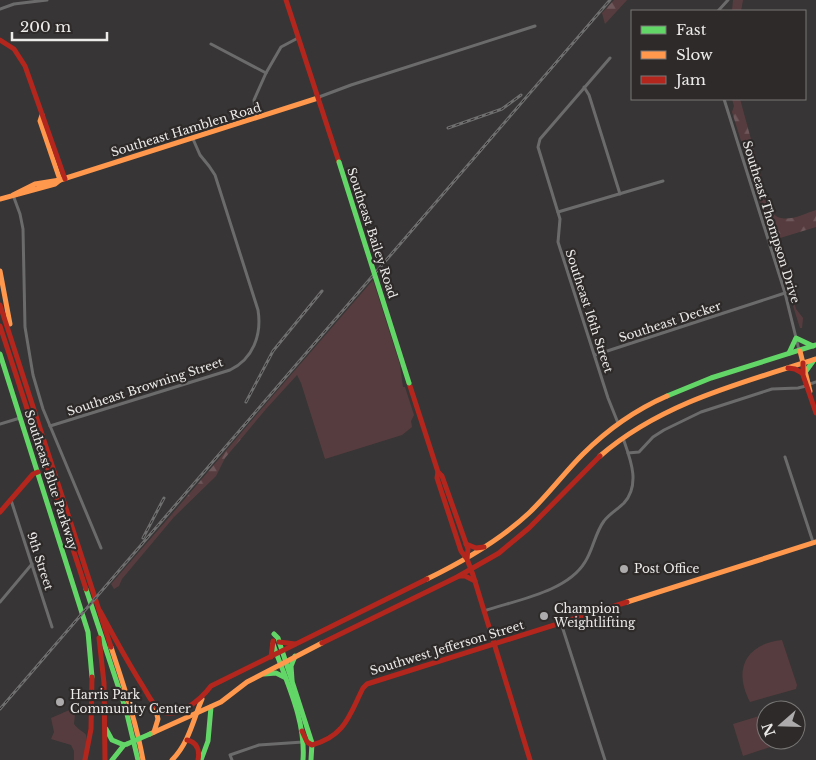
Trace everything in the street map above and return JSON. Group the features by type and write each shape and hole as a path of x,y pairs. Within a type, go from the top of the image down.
{"main road":[{"name":"Southeast Bailey Road","path":"286,0 438,472 442,476 468,549 467,558"},
{"path":"0,40 14,49 25,66 42,115 40,122 62,180"},
{"name":"Southeast Hamblen Road","path":"0,199 19,195 318,98"},
{"path":"0,271 10,326 23,367 22,370"},
{"path":"0,305 98,613 138,760"},
{"path":"0,326 136,727 143,760"},
{"path":"0,334 10,366 14,368"},
{"path":"788,354 796,338 806,344 815,346"},
{"path":"98,613 157,708 164,712 176,713 191,706 211,686 486,547 519,522 576,461 618,424 640,409 681,389 815,346"},
{"path":"800,350 804,372 811,384 810,394 816,413"},
{"name":"Southeast Blue Parkway","path":"0,354 88,632 92,664 93,701 87,760"},
{"path":"112,760 125,744 211,707 258,675 282,662 471,570 500,552 525,533 592,462 623,437 651,420 680,405 720,389 816,359"},
{"path":"804,372 816,359"},
{"path":"787,368 804,372"},
{"path":"0,512 34,474 38,472"},
{"name":"Southeast Bailey Road","path":"438,472 437,478 461,551 467,558 475,581 530,760"},
{"name":"Southwest Jefferson Street","path":"312,744 328,740 338,734 367,684 814,542"},
{"path":"466,544 476,548 486,547"},
{"path":"458,576 465,576 475,581"},
{"path":"98,613 103,662 105,760"},
{"path":"296,644 279,642 274,634 273,641 276,654 292,680 312,744 310,760"},
{"path":"276,654 279,642"},
{"path":"292,680 291,666 296,656"},
{"path":"282,662 284,677 302,731 307,742 312,744"},
{"path":"258,675 276,673 284,677"},
{"path":"172,760 187,740 204,695"},
{"path":"151,699 158,719 152,733"},
{"path":"200,760 208,741 211,707"},
{"path":"105,724 109,737 115,742 125,744"},
{"path":"302,731 304,760"},
{"path":"187,740 194,742 198,746 200,760"},
{"path":"304,742 308,748 310,760"}],"street":[{"path":"0,9 14,4 47,0"},
{"path":"719,10 728,0"},
{"path":"318,98 351,85 535,26"},
{"path":"256,118 254,100 266,73 281,47 298,38"},
{"path":"210,44 266,73"},
{"path":"610,58 584,87 589,95 620,194"},
{"name":"Southeast 16th Street","path":"584,87 540,139 538,150 558,212 560,222 558,242 618,424"},
{"name":"Southeast Thompson Drive","path":"724,100 785,293 800,350"},
{"name":"Southeast Browning Street","path":"50,426 230,370 240,364 253,349 258,333 258,310 215,175 200,155 193,139"},
{"path":"558,212 663,181"},
{"path":"13,195 23,229 23,305 27,344 38,392 50,426 101,548"},
{"name":"Southeast Decker","path":"595,355 785,293"},
{"path":"628,453 639,452 653,437 700,412 772,389 798,388 811,384"},
{"path":"0,424 20,418"},
{"path":"483,611 554,588 565,583 578,572 586,561 604,521 626,501 631,492 633,477 623,437"},
{"path":"785,457 814,542"},
{"name":"9th Street","path":"11,500 52,627"},
{"path":"0,602 32,564"},
{"path":"561,623 604,760"},
{"path":"232,760 230,755 259,746 304,742"}],"green space":[{"path":"614,0 627,0 605,24 602,13"},
{"path":"733,0 743,0 741,10 732,10"},
{"path":"732,100 740,100 770,209 774,214 785,219 816,210 816,227 780,238 776,245 796,309 803,318 802,328 800,328 732,112 734,106"},
{"path":"373,280 400,365 403,387 405,387 414,415 411,421 412,427 402,435 325,459 297,375 266,409 264,406"},
{"path":"264,406 266,409 225,458 216,476 174,517 172,514"},
{"path":"172,514 174,517 122,579 119,586 114,589 111,584"},
{"path":"782,640 797,685 796,689 750,702 745,690 743,669 751,653 769,642"},
{"path":"74,708 72,713 75,714 74,724 86,734 84,760 74,760 74,751 71,745 51,739 54,732 51,718"},
{"path":"756,717 756,750 761,750 743,756 733,724"}],"railway":[{"path":"0,709 610,0"},
{"path":"448,128 502,109 521,95"},
{"path":"246,402 273,351 322,291"},
{"path":"143,538 164,498"}],"traffic: fast":[{"path":"339,162 409,383"},
{"path":"789,353 796,338 813,346"},
{"path":"667,396 711,378 816,345"},
{"path":"0,354 88,632 92,677"},
{"path":"806,371 814,360"},
{"path":"86,589 126,710 138,760"},
{"path":"274,634 278,638 312,743 311,760"},
{"path":"273,644 298,715 303,745 303,760"},
{"path":"292,680 291,666 295,656"},
{"path":"264,674 276,673 284,677"},
{"path":"201,760 208,741 211,707"},
{"path":"106,729 112,740 124,745 127,744"},
{"path":"127,744 150,734"},
{"path":"112,760 124,745"}],"traffic: slow":[{"path":"42,115 40,121 60,180 318,98"},
{"path":"0,199 55,184 60,180 35,184 13,195"},
{"path":"0,271 10,324"},
{"path":"800,351 810,391"},
{"path":"600,456 624,438 675,408 731,386 816,359"},
{"path":"427,579 468,558 506,533 536,506 592,445 622,421 667,396"},
{"path":"627,602 816,542"},
{"path":"150,734 221,702 247,682 322,643"},
{"path":"111,647 133,717 143,760"},
{"path":"172,760 187,739 202,699"},
{"path":"154,732 158,719 155,707"}],"traffic: jam":[{"path":"286,0 339,162"},
{"path":"0,40 14,49 25,66 65,179"},
{"path":"0,305 111,647"},
{"path":"0,326 86,589"},
{"path":"803,363 803,375 816,413"},
{"path":"788,368 802,373"},
{"path":"409,383 438,472 442,476 468,549 467,558"},
{"path":"322,643 457,577 499,553 529,528 600,456"},
{"path":"0,512 33,474 38,472"},
{"path":"438,472 437,478 461,551 467,559 473,575 530,760"},
{"path":"466,544 476,548 484,547"},
{"path":"460,576 465,576 475,581"},
{"path":"100,611 153,703 160,710 166,713 173,713 188,707 211,686 427,579"},
{"path":"302,731 307,742 312,745 332,736 345,724 363,688 367,684 627,602"},
{"path":"99,638 104,683 105,760"},
{"path":"271,657 273,641"},
{"path":"279,642 295,644"},
{"path":"85,760 91,729 92,677"},
{"path":"187,740 197,747 199,753 198,760"}],"place":[{"name":"Post Office","path":"624,569"},
{"name":"Champion Weightlifting","path":"544,616"},
{"name":"Harris Park Community Center","path":"60,702"}]}
